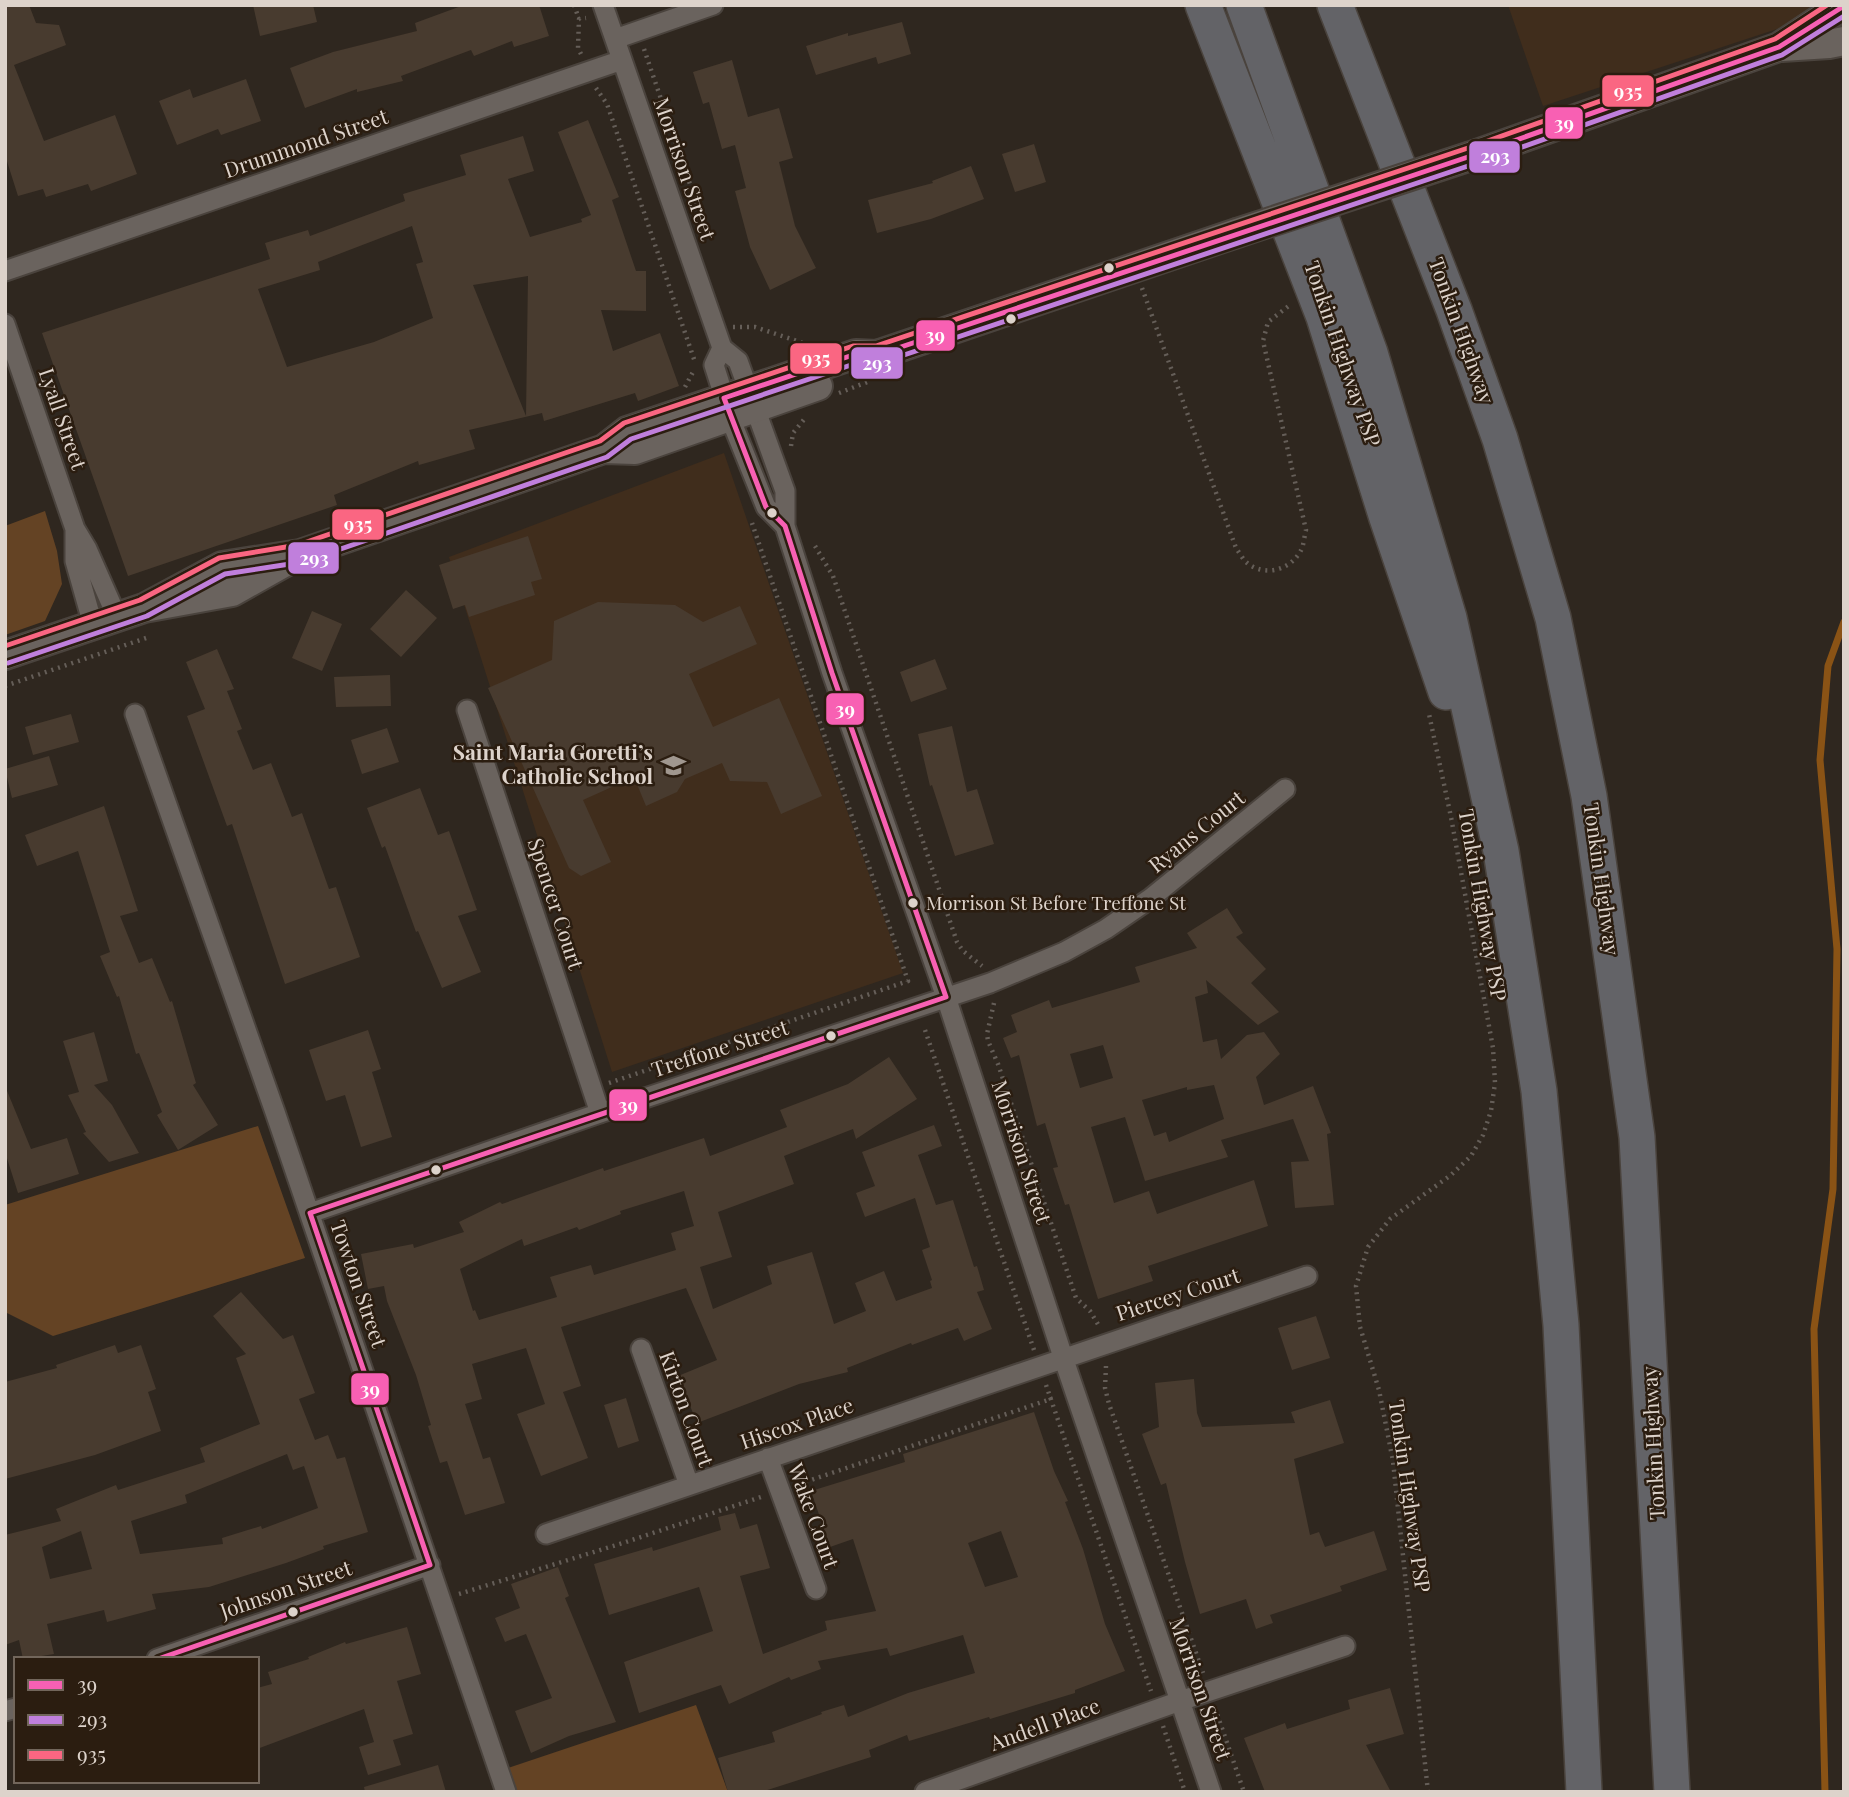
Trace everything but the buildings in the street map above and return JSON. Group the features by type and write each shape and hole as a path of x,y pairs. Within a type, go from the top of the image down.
{"highway":[{"path":"1203,5 1324,317 1387,518 1501,851"},
{"path":"1244,5 1370,353 1449,618 1501,851 1539,1091 1561,1325 1584,1792"},
{"name":"Tonkin Highway","path":"1335,5 1454,310 1500,439 1553,618 1589,796 1637,1138 1672,1792"},
{"path":"1361,5 1454,310"}],"street":[{"path":"615,39 713,5"},
{"path":"5,655 144,608 232,592 299,554 604,449 635,450 856,354 877,355 1471,156 1779,47 1844,6"},
{"name":"Morrison Street","path":"605,9 722,348 738,361 740,403 766,507 785,526"},
{"path":"1779,47 1844,41"},
{"name":"Drummond Street","path":"5,271 622,60"},
{"name":"Lyall Street","path":"5,324 75,529 75,561 105,621"},
{"name":"Morrison Street","path":"722,348 714,365 771,452 785,491 785,526 832,673 946,997 1063,1357 1211,1792"},
{"name":"Spencer Court","path":"467,710 600,1113"},
{"name":"Towton Street","path":"135,714 310,1213 506,1792"},
{"name":"Ryans Court","path":"946,997 990,983 1064,952 1106,929 1151,898 1285,789"},
{"name":"Treffone Street","path":"310,1213 946,997"},
{"name":"Piercey Court","path":"1063,1357 1307,1276"},
{"name":"Kirton Court","path":"641,1349 689,1485"},
{"name":"Hiscox Place","path":"546,1534 1063,1357"},
{"name":"Wake Court","path":"768,1458 816,1589"},
{"name":"Johnson Street","path":"163,1657 430,1565"},
{"name":"Andell Place","path":"925,1792 1180,1701 1345,1646"}],"path":[{"path":"574,5 579,19 578,48 591,80 607,104 696,365 680,396"},
{"path":"579,19 605,9"},
{"path":"638,31 712,250"},
{"path":"1135,267 1236,548 1246,562 1261,570 1277,570 1291,564 1302,550 1306,530 1263,341 1268,322 1286,306 1297,303"},
{"path":"734,314 739,327"},
{"path":"832,399 837,393"},
{"path":"791,453 795,429 813,406"},
{"path":"771,452 791,444"},
{"path":"609,1083 908,981 751,518"},
{"path":"811,534 814,546 832,576 957,942 963,951 985,968"},
{"path":"5,686 149,637"},
{"name":"Tonkin Highway PSP","path":"1428,711 1451,817 1493,1048 1494,1083 1491,1111 1483,1135 1471,1156 1451,1175 1390,1219 1368,1247 1356,1286 1360,1327 1379,1390 1393,1461 1428,1792"},
{"path":"994,995 988,1041 1076,1298 1096,1319 1104,1344 1105,1388 1109,1404 1244,1792"},
{"path":"925,1030 1185,1792"}],"shaded area":[{"path":"1508,5 1844,5 1844,7 1543,106"},
{"name":"Saint Maria Goretti’s Catholic School","path":"724,453 903,973 612,1072 449,557"},
{"path":"45,511 57,551 62,584 45,621 5,635 5,526"},
{"path":"258,1126 305,1258 53,1336 5,1312 5,1205"},
{"path":"696,1705 728,1792 506,1792 499,1771"}],"waterway":[{"path":"1825,1792 1814,1329 1833,1189 1837,949 1820,760 1828,666 1844,622"}],"transit line":[{"name":"935","path":"5,646 140,600 219,558 298,545 600,441 624,423 853,346 876,346 1468,148 1775,39 1827,5"},
{"name":"39","path":"946,997 832,673 785,526 766,507 724,398 856,354 877,355 1471,156 1779,47 1844,6"},
{"name":"293","path":"8,663 147,616 225,574 303,562 607,457 631,439 857,363 880,363 1474,164 1782,55 1844,16"},
{"name":"39","path":"310,1213 946,997"},
{"name":"39","path":"310,1213 430,1565"},
{"name":"39","path":"164,1657 430,1565"}],"place":[{"name":"Saint Maria Goretti’s Catholic School","path":"673,765"},
{"name":"Morrison St Before Treffone St","path":"913,903"}]}
